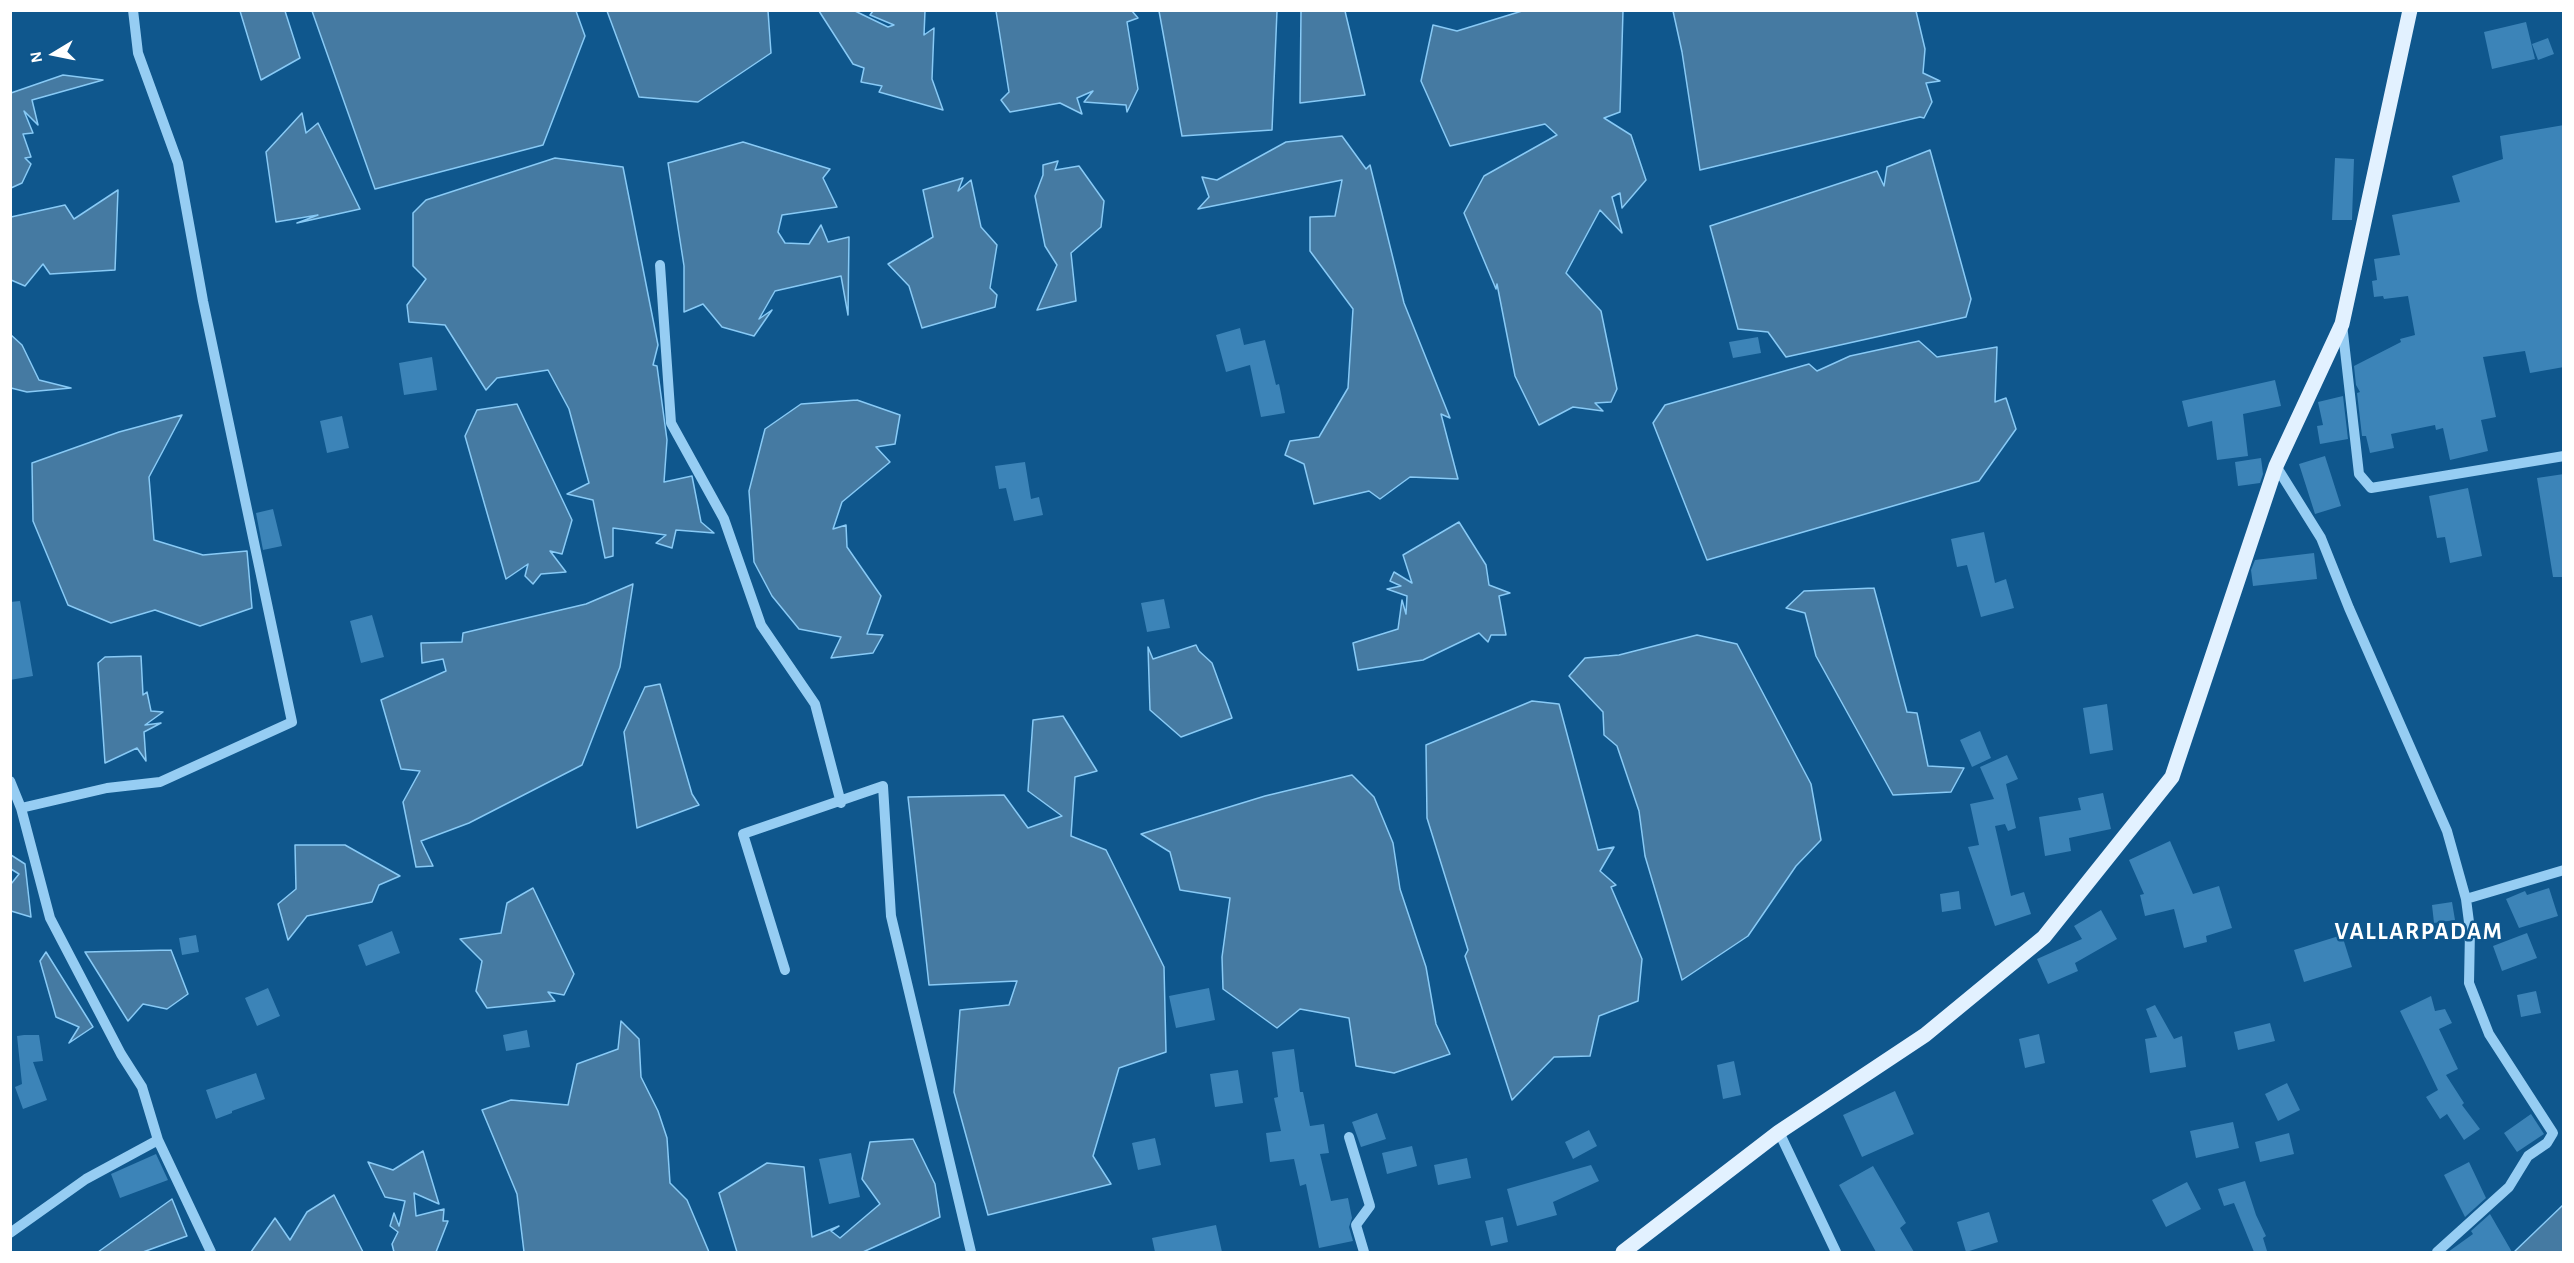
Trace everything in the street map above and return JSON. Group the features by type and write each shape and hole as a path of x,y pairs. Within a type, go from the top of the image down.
{"main road":[{"path":"1623,1252 1779,1132 1925,1035 2044,937 2172,777 2276,466 2342,324 2410,10"}],"street":[{"path":"21,808 107,788 160,782 292,722 203,302 178,162 138,53 133,10"},
{"path":"660,265 671,423 724,519 761,625 814,704 841,803"},
{"path":"2342,324 2359,474 2371,488 2564,456"},
{"path":"2276,466 2321,538 2349,608 2447,831 2466,899 2470,930 2469,983 2489,1034 2553,1133 2547,1143 2528,1156 2509,1187 2437,1252"},
{"path":"10,781 21,808 50,918 121,1054 142,1087 158,1140 211,1252"},
{"path":"785,970 743,834 841,803 883,786 891,916 971,1252"},
{"path":"2466,899 2564,870"},
{"path":"1779,1132 1836,1252"},
{"path":"1349,1137 1370,1206 1356,1224 1364,1252"},
{"path":"10,1233 86,1179 158,1140"}],"water":[{"path":"240,11 285,11 300,58 261,80"},
{"path":"312,11 576,11 585,36 543,145 375,189"},
{"path":"607,11 768,11 771,53 698,102 639,97"},
{"path":"819,11 855,11 888,27 894,25 870,15 873,11 925,11 924,35 934,28 932,79 943,110 879,92 882,86 861,82 864,68 853,64"},
{"path":"996,11 1132,11 1138,18 1127,22 1138,89 1127,112 1126,105 1084,102 1093,91 1077,98 1082,114 1060,103 1010,112 1001,100 1009,92"},
{"path":"1159,11 1277,11 1272,130 1182,136"},
{"path":"1301,11 1345,11 1365,95 1300,103"},
{"path":"1522,11 1623,11 1620,112 1604,118 1631,135 1646,180 1622,208 1620,193 1612,197 1622,233 1600,210 1566,273 1601,311 1617,389 1611,402 1595,403 1603,411 1573,407 1539,425 1515,376 1497,284 1496,289 1464,213 1484,176 1557,135 1545,124 1450,146 1421,81 1433,25 1457,31"},
{"path":"1673,11 1916,11 1925,49 1923,73 1940,81 1926,83 1932,102 1924,118 1920,117 1700,170 1682,52"},
{"path":"63,75 103,80 32,100 38,125 24,111 33,133 23,134 31,157 25,158 31,164 22,183 11,188 11,93"},
{"path":"302,113 306,133 318,123 360,209 297,223 318,215 276,222 266,152"},
{"path":"1342,136 1366,169 1370,165 1404,303 1450,418 1441,414 1458,479 1410,477 1380,499 1369,491 1314,504 1304,464 1285,455 1290,441 1319,437 1348,388 1353,309 1310,251 1310,217 1335,216 1342,180 1198,209 1209,197 1202,177 1217,180 1286,142"},
{"path":"743,142 830,169 823,178 837,207 782,215 778,232 785,243 809,244 821,225 828,242 849,237 848,315 841,276 775,291 759,319 772,310 754,336 722,327 703,304 684,312 684,266 668,163"},
{"path":"1930,150 1971,299 1966,317 1786,357 1768,332 1738,329 1710,226 1877,171 1884,186 1887,167"},
{"path":"555,158 623,167 658,345 653,365 657,366 667,440 664,482 692,476 701,522 714,533 676,530 672,548 656,543 666,535 613,528 613,556 605,558 593,500 567,494 589,483 569,409 548,370 497,378 486,390 445,325 409,322 407,305 426,279 413,266 413,213 426,200"},
{"path":"1058,161 1055,170 1079,166 1104,201 1101,227 1071,253 1076,301 1037,310 1057,265 1045,246 1035,196 1043,175 1043,165"},
{"path":"963,178 958,191 971,180 981,227 997,245 990,288 997,295 995,307 922,328 909,286 888,264 933,237 923,190"},
{"path":"118,190 115,270 50,274 43,264 25,286 11,280 11,217 65,205 74,219"},
{"path":"10,334 22,345 39,380 71,388 27,392 11,388"},
{"path":"1919,341 1937,357 1997,347 1995,402 2006,398 2016,429 1979,481 1707,560 1653,423 1665,405 1809,364 1817,371 1850,356"},
{"path":"857,400 900,415 895,444 876,447 890,462 842,502 833,529 846,525 847,547 881,596 867,634 883,635 873,653 831,658 841,637 799,629 772,596 754,562 749,491 765,429 801,404"},
{"path":"517,404 572,520 562,554 550,551 566,572 541,574 533,584 525,576 528,564 506,579 465,436 477,410"},
{"path":"182,415 149,477 154,540 203,555 247,551 252,608 200,626 155,610 111,623 68,605 33,521 32,463 119,432"},
{"path":"1459,522 1486,565 1489,585 1510,593 1499,596 1506,635 1491,635 1488,642 1479,633 1423,660 1358,670 1353,643 1398,629 1402,600 1406,614 1407,596 1387,589 1401,586 1390,581 1394,572 1412,583 1403,555"},
{"path":"633,584 620,667 582,765 469,823 421,841 433,866 416,867 403,802 420,771 401,769 381,700 446,671 443,659 422,663 421,643 462,642 463,633 586,604"},
{"path":"1874,588 1907,712 1917,713 1928,766 1964,768 1951,792 1893,795 1816,656 1805,613 1786,608 1804,591"},
{"path":"1697,635 1737,644 1811,784 1821,840 1796,866 1748,936 1682,980 1645,856 1639,811 1617,746 1604,735 1603,712 1569,676 1585,658 1619,655"},
{"path":"1196,645 1212,663 1232,718 1181,737 1150,710 1148,647 1153,659"},
{"path":"141,656 143,695 147,692 151,711 163,712 145,725 161,723 144,732 146,761 137,748 105,763 98,663 105,657"},
{"path":"660,684 692,794 699,805 637,828 624,732 645,687"},
{"path":"1532,701 1559,704 1598,850 1614,847 1600,871 1616,885 1611,887 1642,959 1638,1001 1599,1016 1590,1056 1554,1057 1512,1100 1465,956 1468,950 1427,818 1426,745"},
{"path":"1063,716 1097,771 1075,777 1071,836 1106,850 1164,967 1166,1052 1119,1068 1093,1156 1111,1184 988,1215 954,1092 960,1010 1009,1005 1017,981 929,985 908,797 1004,795 1028,828 1062,816 1028,791 1033,720"},
{"path":"1352,775 1374,797 1393,843 1400,889 1426,967 1436,1024 1450,1054 1394,1073 1356,1066 1349,1018 1300,1009 1277,1028 1223,989 1222,957 1230,898 1180,890 1170,852 1141,834 1265,796"},
{"path":"295,845 345,845 400,876 379,885 372,902 307,916 288,940 278,904 296,889"},
{"path":"11,855 25,864 31,917 11,911 11,884 19,874 11,869"},
{"path":"533,888 574,974 564,995 548,992 555,1001 487,1008 476,991 482,961 460,939 501,933 507,903"},
{"path":"171,950 188,994 167,1009 143,1004 128,1021 85,952"},
{"path":"46,952 93,1027 69,1043 79,1027 56,1017 40,961"},
{"path":"621,1021 639,1039 641,1077 658,1111 667,1138 670,1183 687,1200 709,1252 524,1252 517,1194 482,1110 511,1100 568,1105 577,1064 618,1049"},
{"path":"913,1139 935,1184 940,1217 863,1252 737,1252 719,1193 767,1163 804,1167 812,1237 839,1226 831,1231 840,1238 880,1204 862,1179 870,1142"},
{"path":"423,1151 439,1204 414,1193 416,1216 444,1209 443,1221 448,1221 436,1252 394,1252 392,1244 398,1232 390,1226 394,1213 399,1226 405,1201 385,1197 368,1162 393,1170"},
{"path":"334,1195 363,1252 251,1252 275,1218 290,1240 307,1212"},
{"path":"172,1199 187,1236 143,1252 98,1252"},
{"path":"2563,1205 2563,1252 2514,1252"}],"building":[{"path":"2526,22 2535,59 2492,69 2484,32"},
{"path":"2548,38 2554,54 2538,60 2532,44"},
{"path":"2564,125 2564,367 2530,373 2525,351 2483,357 2496,417 2481,420 2488,451 2450,460 2443,428 2436,430 2435,425 2391,434 2394,448 2370,453 2366,436 2362,436 2357,393 2360,392 2356,385 2354,366 2401,342 2400,339 2415,335 2408,296 2384,299 2383,296 2374,297 2372,281 2377,280 2374,259 2400,255 2392,215 2460,202 2452,176 2503,159 2500,136"},
{"path":"2335,158 2354,159 2352,220 2332,220"},
{"path":"1240,328 1244,345 1265,340 1276,385 1279,384 1285,413 1261,417 1250,365 1226,372 1216,335"},
{"path":"1758,337 1761,353 1733,358 1729,342"},
{"path":"432,357 437,390 404,395 399,363"},
{"path":"2275,380 2281,406 2243,414 2248,456 2217,460 2212,421 2188,427 2182,401"},
{"path":"2343,396 2348,439 2320,444 2317,426 2323,425 2318,402"},
{"path":"342,416 349,448 327,453 320,421"},
{"path":"2325,456 2341,506 2315,514 2299,464"},
{"path":"2261,458 2263,474 2260,483 2238,486 2235,462"},
{"path":"1025,462 1031,499 1039,497 1043,515 1014,521 1006,488 999,489 995,466"},
{"path":"2564,474 2564,577 2553,577 2537,478"},
{"path":"2468,488 2482,556 2450,563 2445,537 2437,538 2429,496"},
{"path":"273,509 282,546 263,550 256,513"},
{"path":"1984,532 1995,583 2006,579 2014,608 1981,617 1967,565 1957,567 1951,539"},
{"path":"2314,553 2317,579 2253,586 2251,570 2255,560"},
{"path":"1164,599 1170,628 1147,632 1141,603"},
{"path":"20,601 33,676 10,680 10,602"},
{"path":"372,615 384,657 361,663 350,621"},
{"path":"2107,704 2113,750 2090,754 2083,708"},
{"path":"1980,731 1991,758 1972,767 1960,740"},
{"path":"2007,755 2018,779 2006,784 2016,828 2008,831 2005,824 1995,826 2011,896 2024,892 2031,914 1995,926 1968,847 1979,845 1970,804 1994,799 1980,767"},
{"path":"2103,793 2111,829 2069,838 2071,851 2045,856 2039,817 2081,810 2078,798"},
{"path":"2170,841 2193,894 2219,886 2232,928 2206,936 2207,942 2184,948 2174,909 2145,916 2140,895 2144,894 2129,860"},
{"path":"2549,888 2558,916 2519,928 2506,899 2525,891 2527,895"},
{"path":"1959,891 1961,909 1942,912 1940,894"},
{"path":"2452,902 2455,920 2434,923 2432,905"},
{"path":"2101,910 2117,939 2075,963 2078,971 2048,984 2037,959 2082,939 2074,926"},
{"path":"392,931 400,953 366,966 358,945"},
{"path":"2527,933 2537,958 2502,971 2493,946"},
{"path":"196,935 199,952 182,955 179,938"},
{"path":"2342,935 2352,967 2304,982 2294,950"},
{"path":"268,988 280,1016 257,1026 245,998"},
{"path":"1209,988 1215,1020 1176,1028 1169,996"},
{"path":"2536,991 2541,1013 2521,1017 2517,995"},
{"path":"2431,996 2435,1011 2445,1009 2452,1023 2439,1029 2458,1069 2446,1075 2464,1103 2462,1105 2480,1129 2464,1140 2447,1114 2440,1119 2426,1097 2438,1090 2400,1011"},
{"path":"2155,1005 2174,1039 2182,1036 2186,1067 2150,1073 2145,1039 2157,1037 2146,1009"},
{"path":"2270,1023 2275,1041 2238,1050 2234,1032"},
{"path":"527,1030 530,1047 506,1051 503,1035"},
{"path":"2039,1034 2045,1063 2025,1068 2019,1039"},
{"path":"39,1035 43,1061 33,1062 47,1100 23,1109 15,1087 22,1084 17,1036"},
{"path":"1294,1049 1300,1092 1303,1092 1310,1126 1324,1124 1329,1153 1320,1154 1331,1201 1348,1198 1352,1218 1349,1227 1353,1241 1319,1248 1306,1184 1300,1186 1294,1159 1270,1162 1266,1133 1281,1131 1274,1098 1278,1097 1272,1052"},
{"path":"1734,1061 1741,1095 1723,1099 1717,1065"},
{"path":"1238,1070 1243,1103 1215,1107 1210,1074"},
{"path":"256,1073 265,1099 216,1119 206,1090"},
{"path":"2287,1083 2300,1110 2278,1121 2265,1094"},
{"path":"1895,1091 1914,1134 1862,1157 1843,1115"},
{"path":"1377,1113 1386,1139 1361,1147 1352,1122"},
{"path":"2531,1114 2544,1134 2517,1152 2504,1133"},
{"path":"2233,1122 2239,1148 2196,1158 2190,1131"},
{"path":"1589,1130 1597,1146 1573,1159 1565,1142"},
{"path":"2289,1133 2294,1154 2260,1162 2255,1142"},
{"path":"1155,1138 1161,1165 1138,1170 1132,1143"},
{"path":"1412,1146 1417,1166 1387,1174 1382,1153"},
{"path":"851,1153 860,1197 829,1204 819,1159"},
{"path":"156,1154 168,1180 120,1198 111,1174"},
{"path":"1467,1158 1471,1178 1438,1185 1434,1165"},
{"path":"2469,1162 2486,1198 2465,1217 2444,1175"},
{"path":"1591,1165 1599,1181 1553,1202 1557,1215 1517,1226 1507,1189"},
{"path":"1873,1166 1906,1223 1900,1228 1914,1252 1876,1252 1839,1185"},
{"path":"2245,1181 2256,1215 2266,1236 2263,1238 2267,1251 2254,1252 2234,1203 2224,1206 2218,1189"},
{"path":"2187,1182 2201,1209 2166,1227 2152,1200"},
{"path":"1989,1212 1998,1242 1966,1252 1957,1222"},
{"path":"2490,1214 2512,1252 2448,1252 2473,1234 2471,1231"},
{"path":"1503,1217 1508,1242 1491,1246 1485,1221"},
{"path":"1216,1225 1222,1252 1155,1252 1152,1238"}],"district":[{"name":"VALLARPADAM","path":"2419,932"}]}
